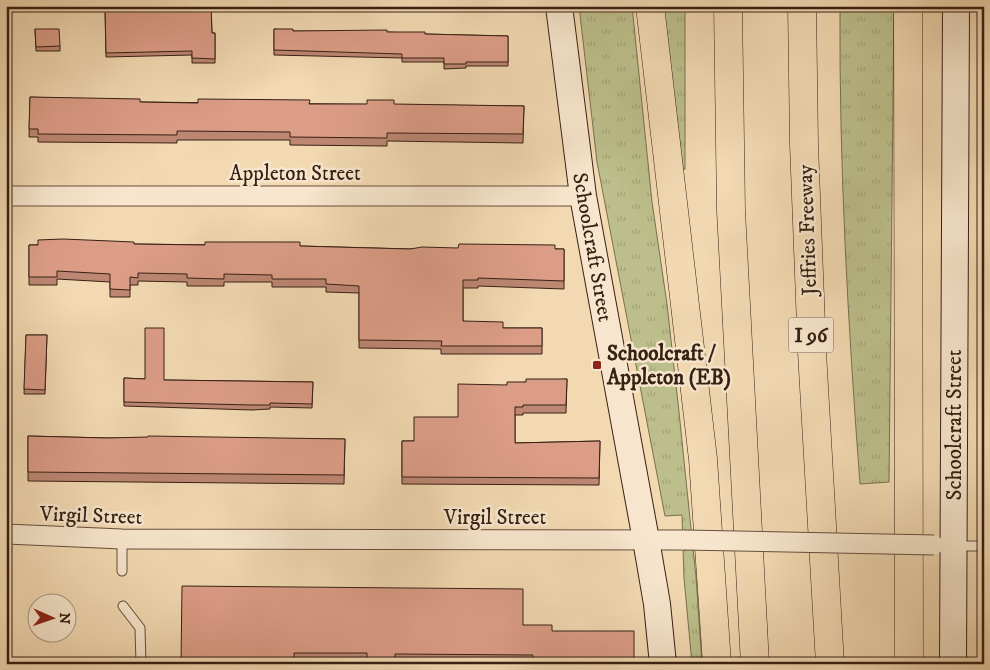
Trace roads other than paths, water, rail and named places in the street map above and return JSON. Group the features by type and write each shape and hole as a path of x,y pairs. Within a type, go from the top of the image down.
{"highway":[{"path":"650,6 702,459 717,664"},
{"path":"728,6 731,211 755,664"},
{"name":"Jeffries Freeway","path":"802,6 804,144 812,352 830,664"},
{"path":"908,6 909,664"}],"main road":[{"name":"Schoolcraft Street","path":"559,6 583,196 646,540 656,604 662,664"},
{"name":"Schoolcraft Street","path":"953,664 944,545 956,6"}],"street":[{"name":"Appleton Street","path":"6,196 583,196"},
{"name":"Virgil Street","path":"6,534 122,539 684,540 944,545"}],"lane":[{"path":"122,539 122,571"},
{"name":"Virgil Street","path":"944,545 984,546"},
{"path":"123,606 140,628 140,664"}],"place":[{"name":"Schoolcraft / Appleton (EB)","path":"597,365"}]}
